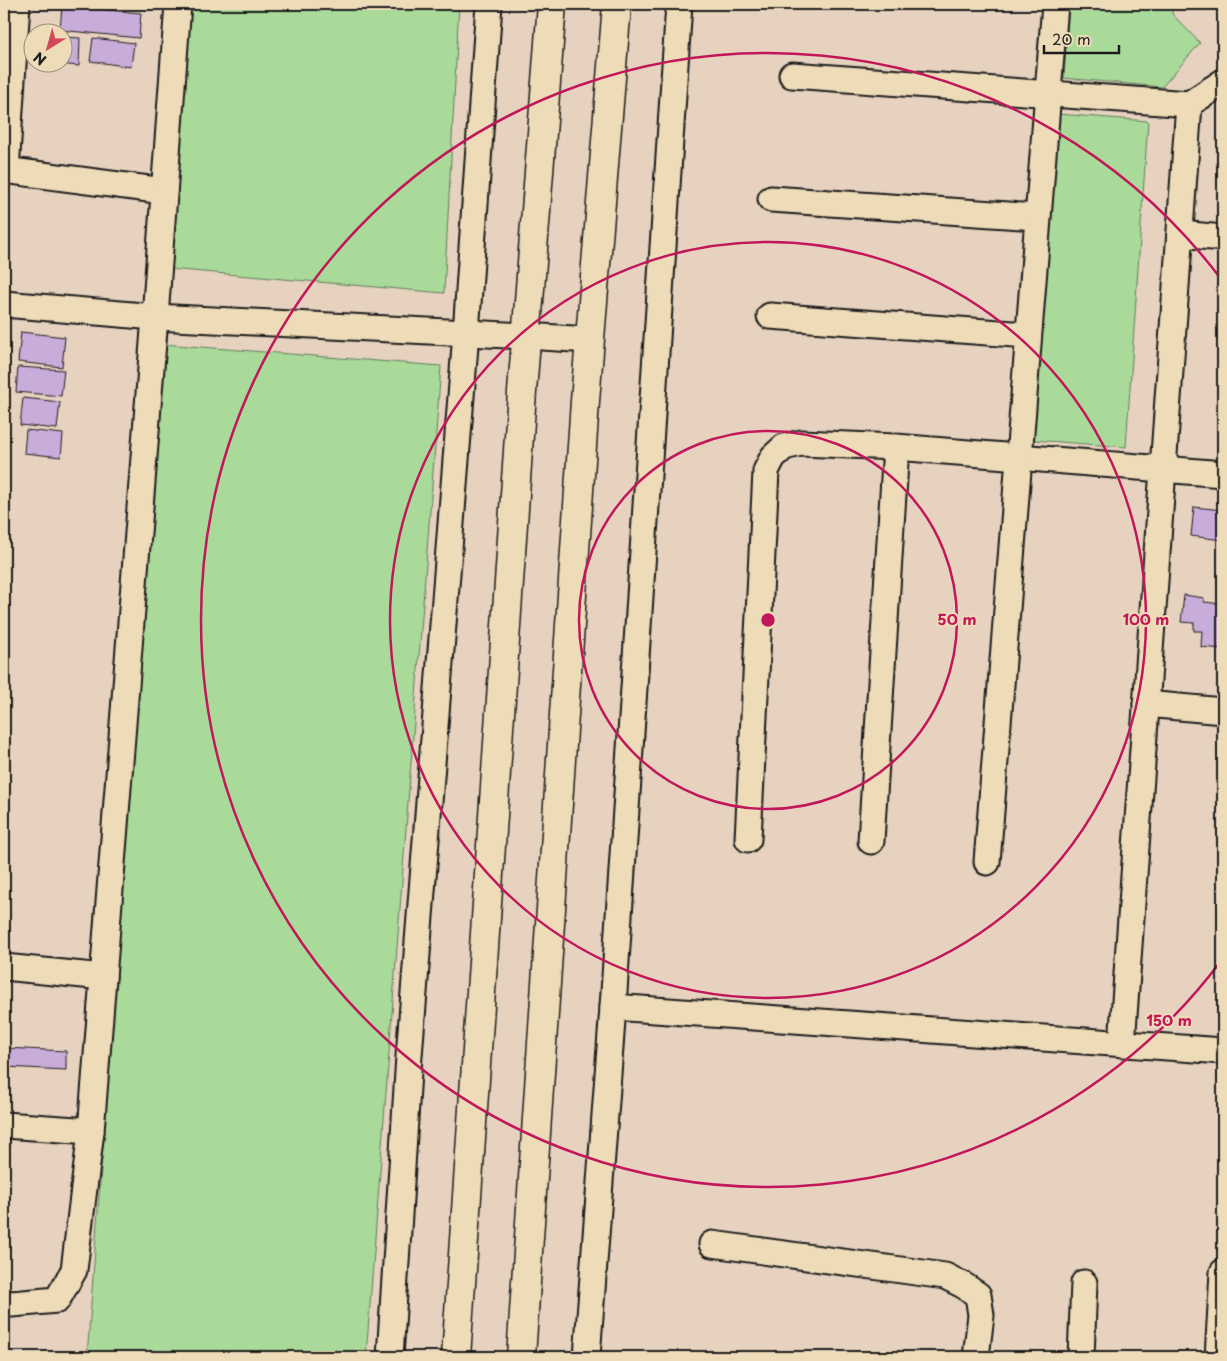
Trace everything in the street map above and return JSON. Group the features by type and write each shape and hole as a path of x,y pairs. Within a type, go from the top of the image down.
{"street":[{"path":"4,1303 57,1300 74,1270 91,1130 178,4"},
{"path":"390,1357 409,1056 466,333 489,4"},
{"path":"456,1357 526,336 552,4"},
{"path":"521,1357 590,340 617,4"},
{"path":"586,1357 613,1007 679,4"},
{"path":"987,862 1055,4"},
{"path":"12,10 5,170 164,191"},
{"path":"792,75 1190,104 1223,82"},
{"path":"1122,1044 1190,104"},
{"path":"771,199 1037,217"},
{"path":"1180,234 1223,238"},
{"path":"4,304 155,316 590,340"},
{"path":"770,316 1028,335"},
{"path":"748,839 766,471 773,458 784,447 801,442 896,447 1223,474"},
{"path":"871,841 896,447"},
{"path":"1146,704 1223,710"},
{"path":"4,967 102,977"},
{"path":"613,1007 1223,1051"},
{"path":"4,1125 91,1130"},
{"path":"712,1244 945,1276 978,1295 981,1315 976,1357"},
{"path":"1218,1357 1223,1272"},
{"path":"1080,1357 1084,1283"}],"green space":[{"path":"189,4 459,4 444,293 169,269"},
{"path":"1069,4 1173,4 1172,14 1200,43 1162,87 1064,78"},
{"path":"1057,114 1148,121 1126,447 1034,440"},
{"path":"163,344 441,366 366,1357 87,1357"}],"building":[{"path":"62,6 141,13 139,38 72,31 72,22 61,22"},
{"path":"72,38 80,38 79,66 72,65"},
{"path":"93,38 134,43 131,67 90,61"},
{"path":"21,332 65,337 62,367 18,362"},
{"path":"18,367 64,370 61,396 16,392"},
{"path":"23,398 60,402 57,429 20,425"},
{"path":"26,430 63,434 61,457 24,453"},
{"path":"1194,507 1223,510 1223,540 1191,536"},
{"path":"1184,595 1204,598 1204,602 1223,604 1223,649 1201,647 1202,631 1194,631 1194,623 1181,622"},
{"path":"5,1048 66,1051 66,1070 5,1067"}]}
